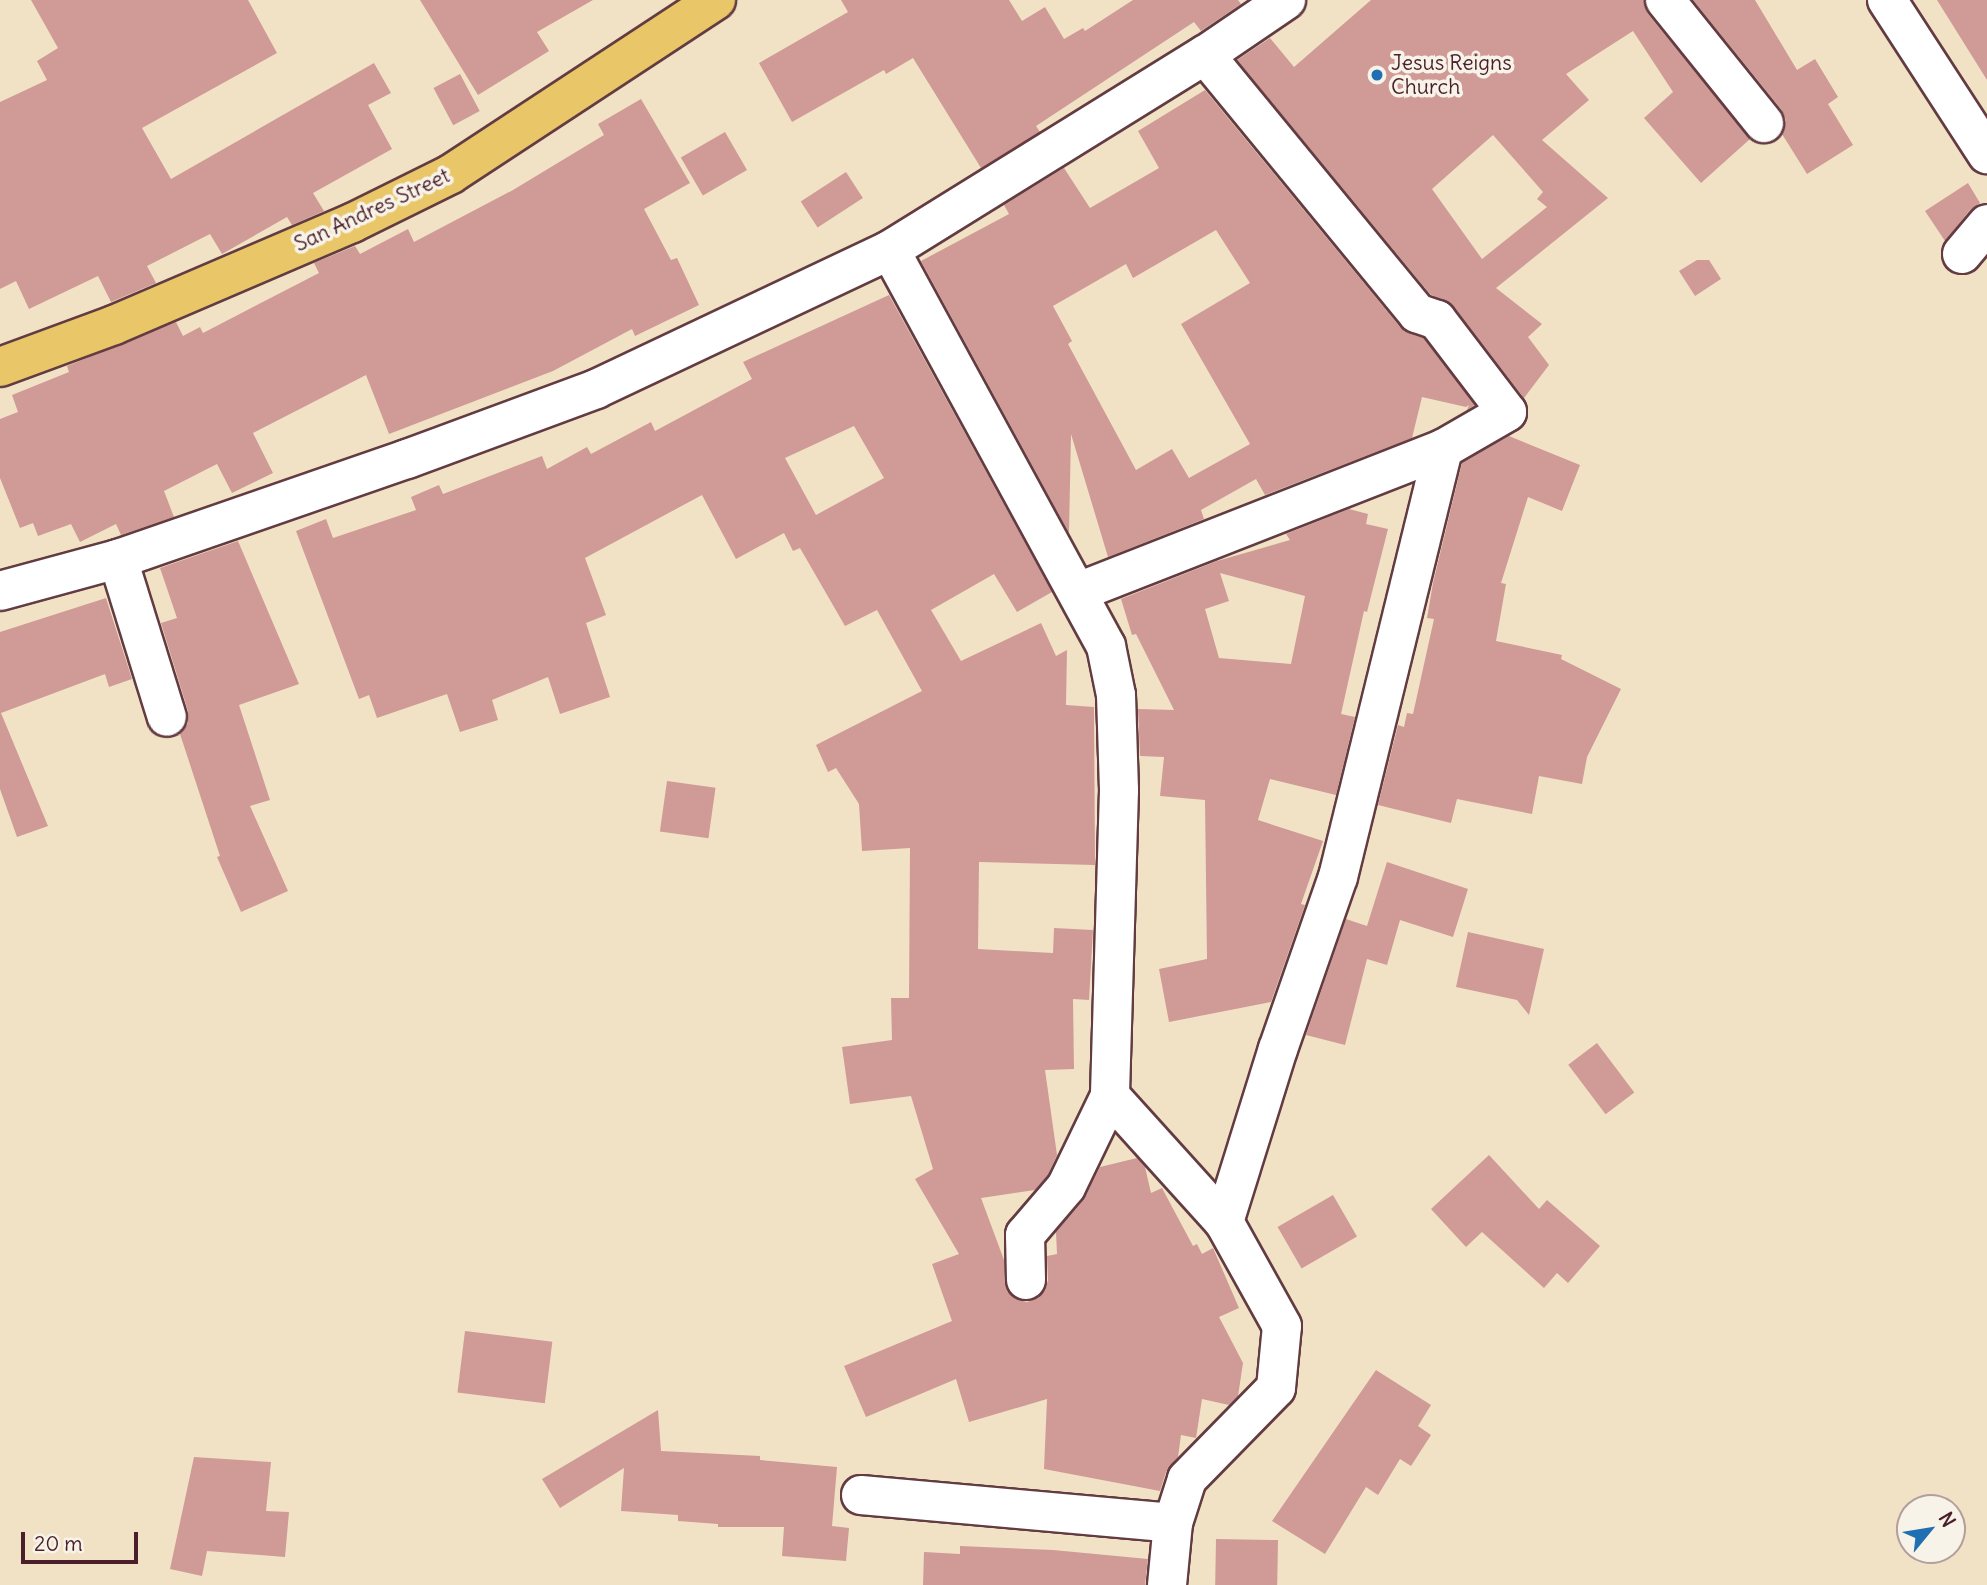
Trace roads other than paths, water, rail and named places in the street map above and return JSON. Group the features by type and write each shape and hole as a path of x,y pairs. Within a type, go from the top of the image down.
{"main road":[{"name":"San Andres Street","path":"0,367 151,309 352,223 451,174 716,0"}],"street":[{"path":"0,591 118,559 407,459 596,389 890,250 1205,55 1286,0"},
{"path":"1665,0 1764,123"},
{"path":"1887,0 1987,154"},
{"path":"1078,592 1443,449 1507,412 1437,320 1417,313 1205,55"},
{"path":"1962,254 1987,224"},
{"path":"890,250 1106,646 1116,695 1119,790 1110,1096 1066,1187 1025,1235 1026,1280"},
{"path":"1224,1222 1278,1049 1339,877 1443,449"},
{"path":"118,559 167,717"},
{"path":"1110,1096 1224,1222 1282,1326 1276,1388 1186,1479 1173,1523 1167,1585"},
{"path":"861,1495 1173,1523"}],"place":[{"name":"Jesus Reigns Church","path":"1377,75"}]}
